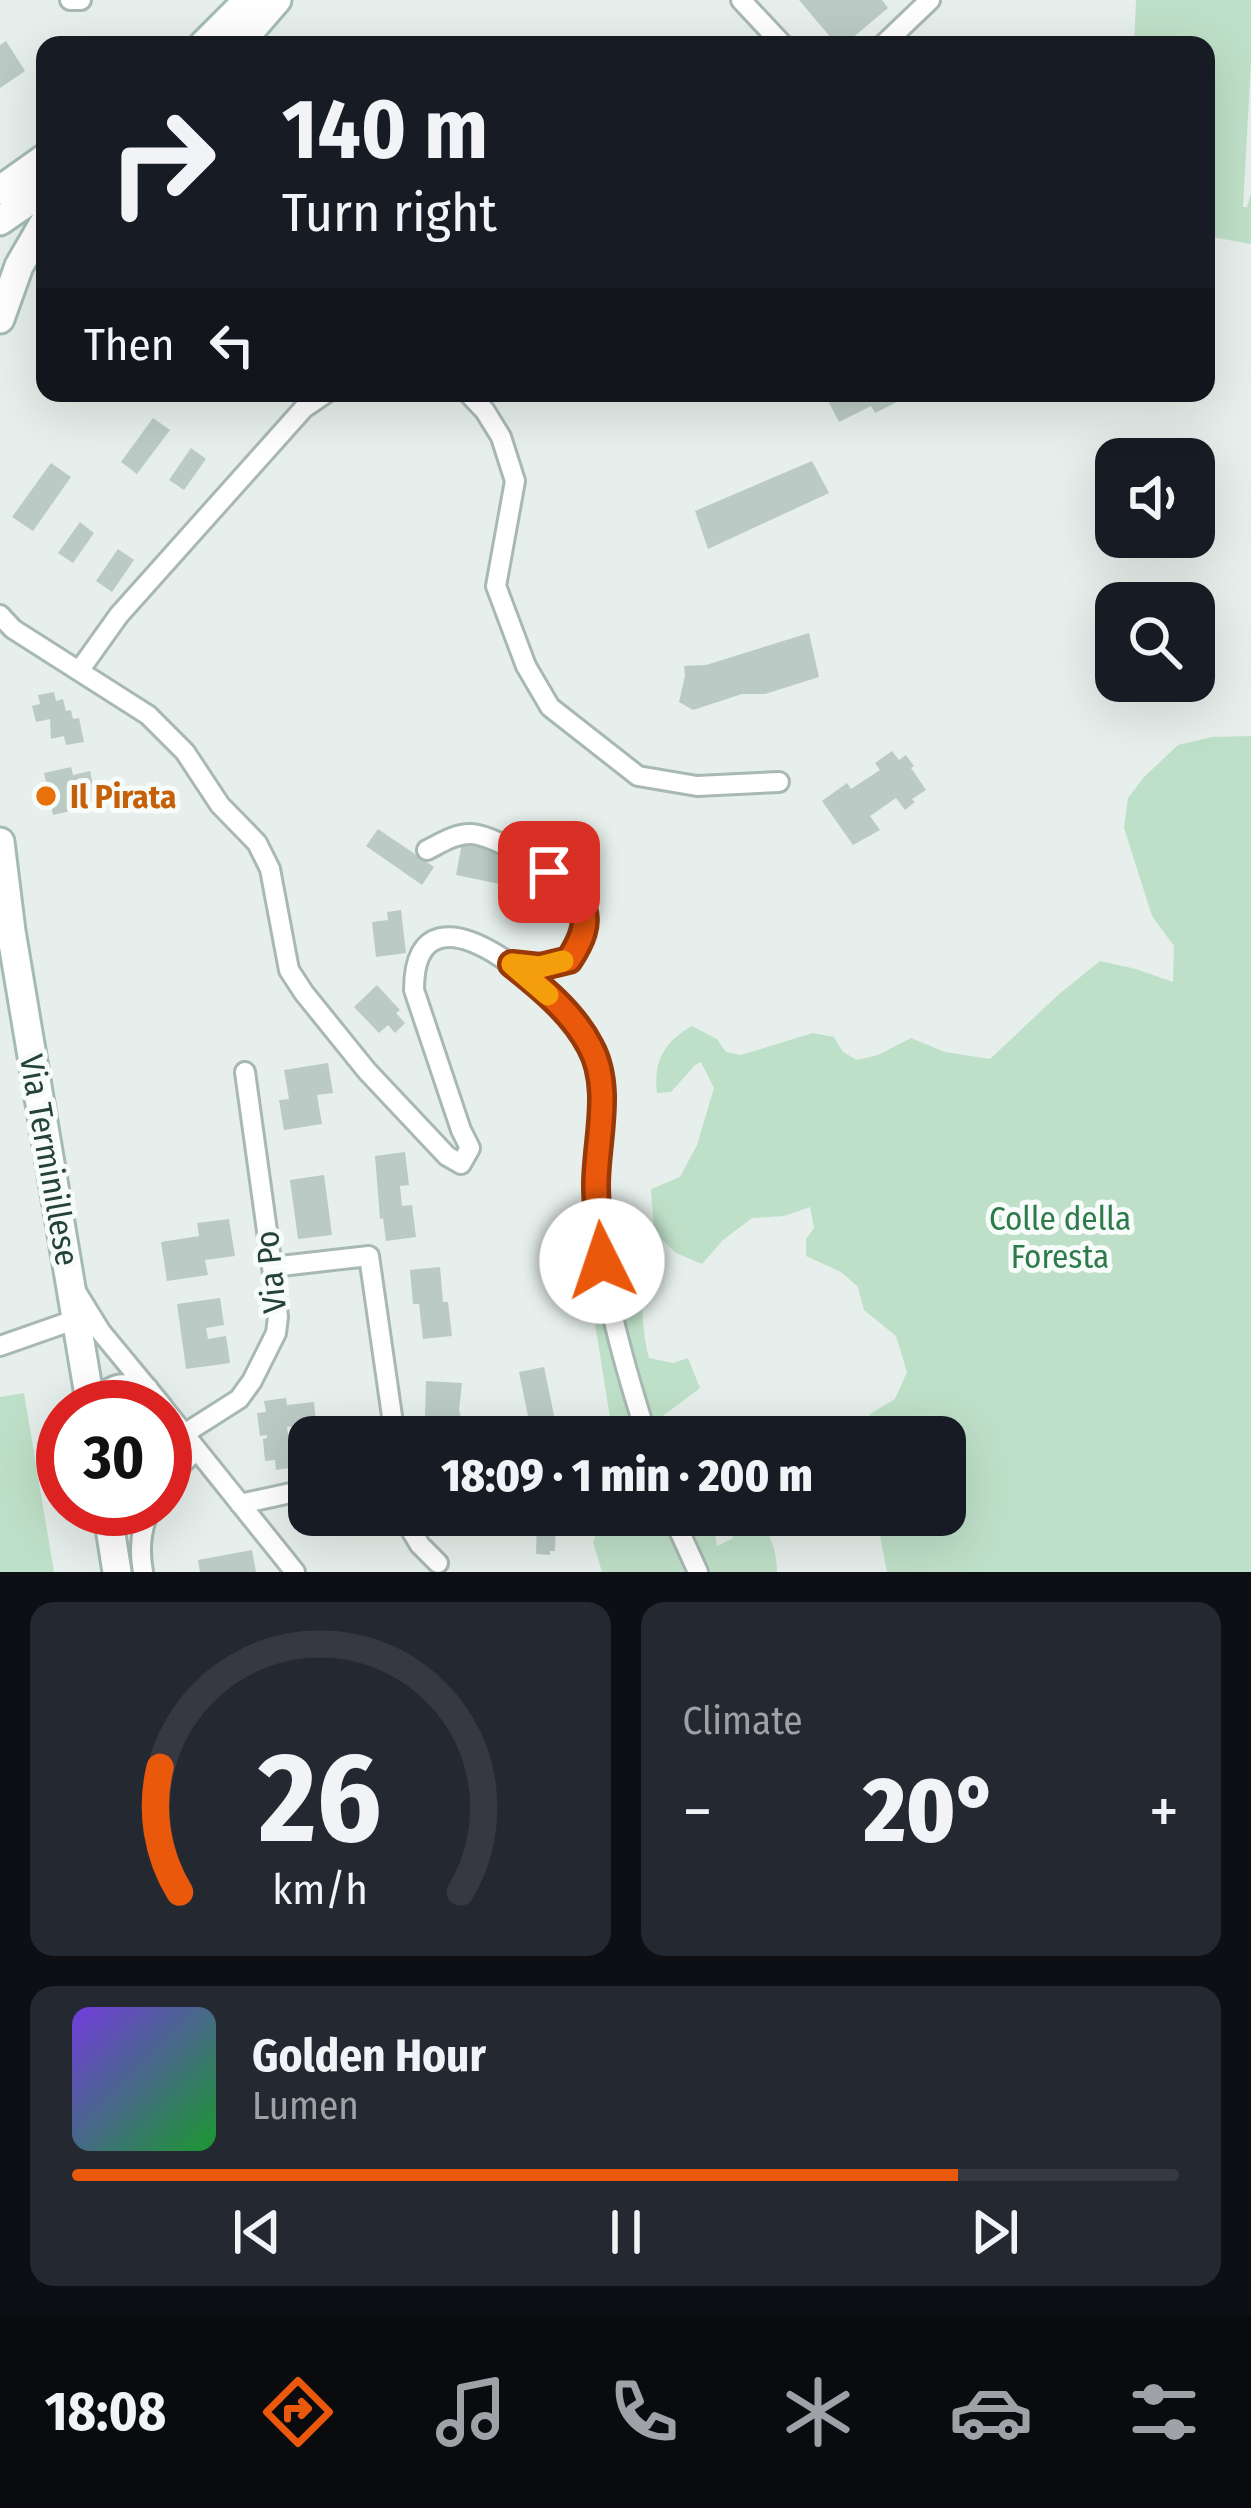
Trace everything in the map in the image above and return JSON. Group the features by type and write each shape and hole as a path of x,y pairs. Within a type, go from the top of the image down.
{"main road":[{"path":"212,36 248,0"},
{"path":"246,36 277,0"},
{"path":"0,166 36,145"},
{"path":"0,190 36,164"},
{"path":"0,221 36,196"},
{"path":"0,320 19,266 36,237"},
{"name":"Via Terminillese","path":"0,842 14,952 87,1380"},
{"path":"111,1536 117,1572"}],"street":[{"path":"70,0 81,0"},
{"path":"741,0 775,36"},
{"path":"892,36 930,0"},
{"path":"79,671 119,615 313,402"},
{"path":"476,402 501,437 514,481 496,586 526,666 550,707 638,776 697,786 779,782"},
{"path":"0,615 13,629 148,715 185,752 220,805 257,843 270,869 289,970 367,1071 447,1156 461,1165 470,1148 414,990 414,973 433,941 449,935 467,939 512,964 573,1020 599,1069 596,1185 602,1261 620,1352 640,1416"},
{"path":"427,850 469,833 485,837 549,872 582,904 587,915 583,939 569,960 540,967 512,964"},
{"name":"Via Po","path":"192,1440 252,1382 276,1334 278,1317 244,1072"},
{"path":"272,1268 369,1256 392,1416"},
{"path":"71,1284 101,1332 141,1380"},
{"path":"0,1346 76,1319"},
{"path":"192,1444 296,1572"},
{"path":"241,1504 288,1494"},
{"path":"142,1536 142,1572"},
{"path":"415,1536 438,1563"},
{"path":"682,1536 698,1572"}],"green space":[{"path":"1136,0 1251,0 1243,207 1251,193 1251,244 1215,238 1215,36 1134,36"},
{"name":"Colle della Foresta","path":"1251,736 1251,1572 887,1572 880,1536 966,1536 966,1416 869,1416 895,1399 907,1372 896,1336 864,1310 858,1287 841,1272 806,1256 806,1239 814,1228 810,1207 784,1216 752,1218 702,1264 676,1253 654,1232 651,1189 680,1177 697,1145 714,1088 701,1062 671,1092 657,1093 663,1053 692,1026 717,1039 726,1052 741,1055 813,1033 834,1037 843,1052 857,1060 911,1038 945,1052 990,1059 1100,961 1173,982 1174,946 1152,916 1124,828 1128,798 1178,745 1212,737"},
{"path":"611,1284 640,1297 649,1358 673,1363 688,1358 700,1388 664,1416 610,1416 593,1311 596,1288"},
{"path":"24,1393 36,1465 36,1536 48,1536 54,1572 0,1572 0,1397"},
{"path":"595,1536 715,1536 717,1546 733,1536 769,1536 777,1572 602,1572"}],"building":[{"path":"799,0 882,0 888,8 855,36 829,36"},
{"path":"6,41 25,71 0,88 0,45"},
{"path":"829,402 897,402 875,413 871,406 839,422"},
{"path":"153,418 170,430 137,474 121,462"},
{"path":"191,448 206,459 184,490 169,480"},
{"path":"812,461 829,493 708,549 695,511"},
{"path":"51,463 71,477 33,531 12,517"},
{"path":"80,522 94,533 73,563 58,553"},
{"path":"118,549 134,560 112,592 96,581"},
{"path":"809,633 819,677 693,710 679,702 684,666 706,665"},
{"path":"54,692 73,719 79,718 84,742 66,745 64,736 51,739 50,719 36,722 32,706 40,704 38,695"},
{"path":"892,751 899,760 906,755 926,790 905,810 896,798 870,816 880,830 853,845 822,801 847,783 851,789 880,770 875,763"},
{"path":"71,767 73,775 90,771 97,805 53,815 44,773"},
{"path":"378,829 434,867 422,885 366,846"},
{"path":"462,843 507,852 500,884 456,875"},
{"path":"401,910 406,953 376,957 372,922 388,920 387,912"},
{"path":"377,985 400,1010 396,1013 405,1023 395,1033 388,1025 379,1033 354,1007"},
{"path":"328,1063 333,1093 317,1095 322,1124 284,1130 279,1100 289,1099 284,1070"},
{"path":"405,1152 409,1185 400,1186 402,1206 412,1205 416,1237 386,1241 375,1156"},
{"path":"324,1175 332,1235 298,1239 290,1180"},
{"path":"229,1219 235,1256 205,1260 208,1275 167,1281 161,1242 199,1236 197,1223"},
{"path":"440,1267 452,1336 423,1339 410,1270"},
{"path":"220,1298 224,1325 206,1328 208,1339 226,1336 230,1363 186,1369 177,1304"},
{"path":"544,1367 554,1416 528,1416 519,1372"},
{"path":"426,1381 462,1383 461,1416 425,1415"},
{"path":"264,1401 314,1402 315,1416 288,1416 288,1468 276,1470 275,1460 265,1461 263,1439 267,1435 260,1436 257,1413 266,1412"},
{"path":"537,1536 556,1536 555,1551 536,1554"},
{"path":"252,1550 256,1572 200,1572 198,1560"}],"slow traffic":[{"path":"548,995 512,964 540,967 563,961"}],"place":[{"name":"Il Pirata","path":"46,796"}],"route":[{"path":"549,872 582,904 587,915 583,939 569,960 540,967 512,964 573,1020 599,1069 596,1185 602,1261"}]}
